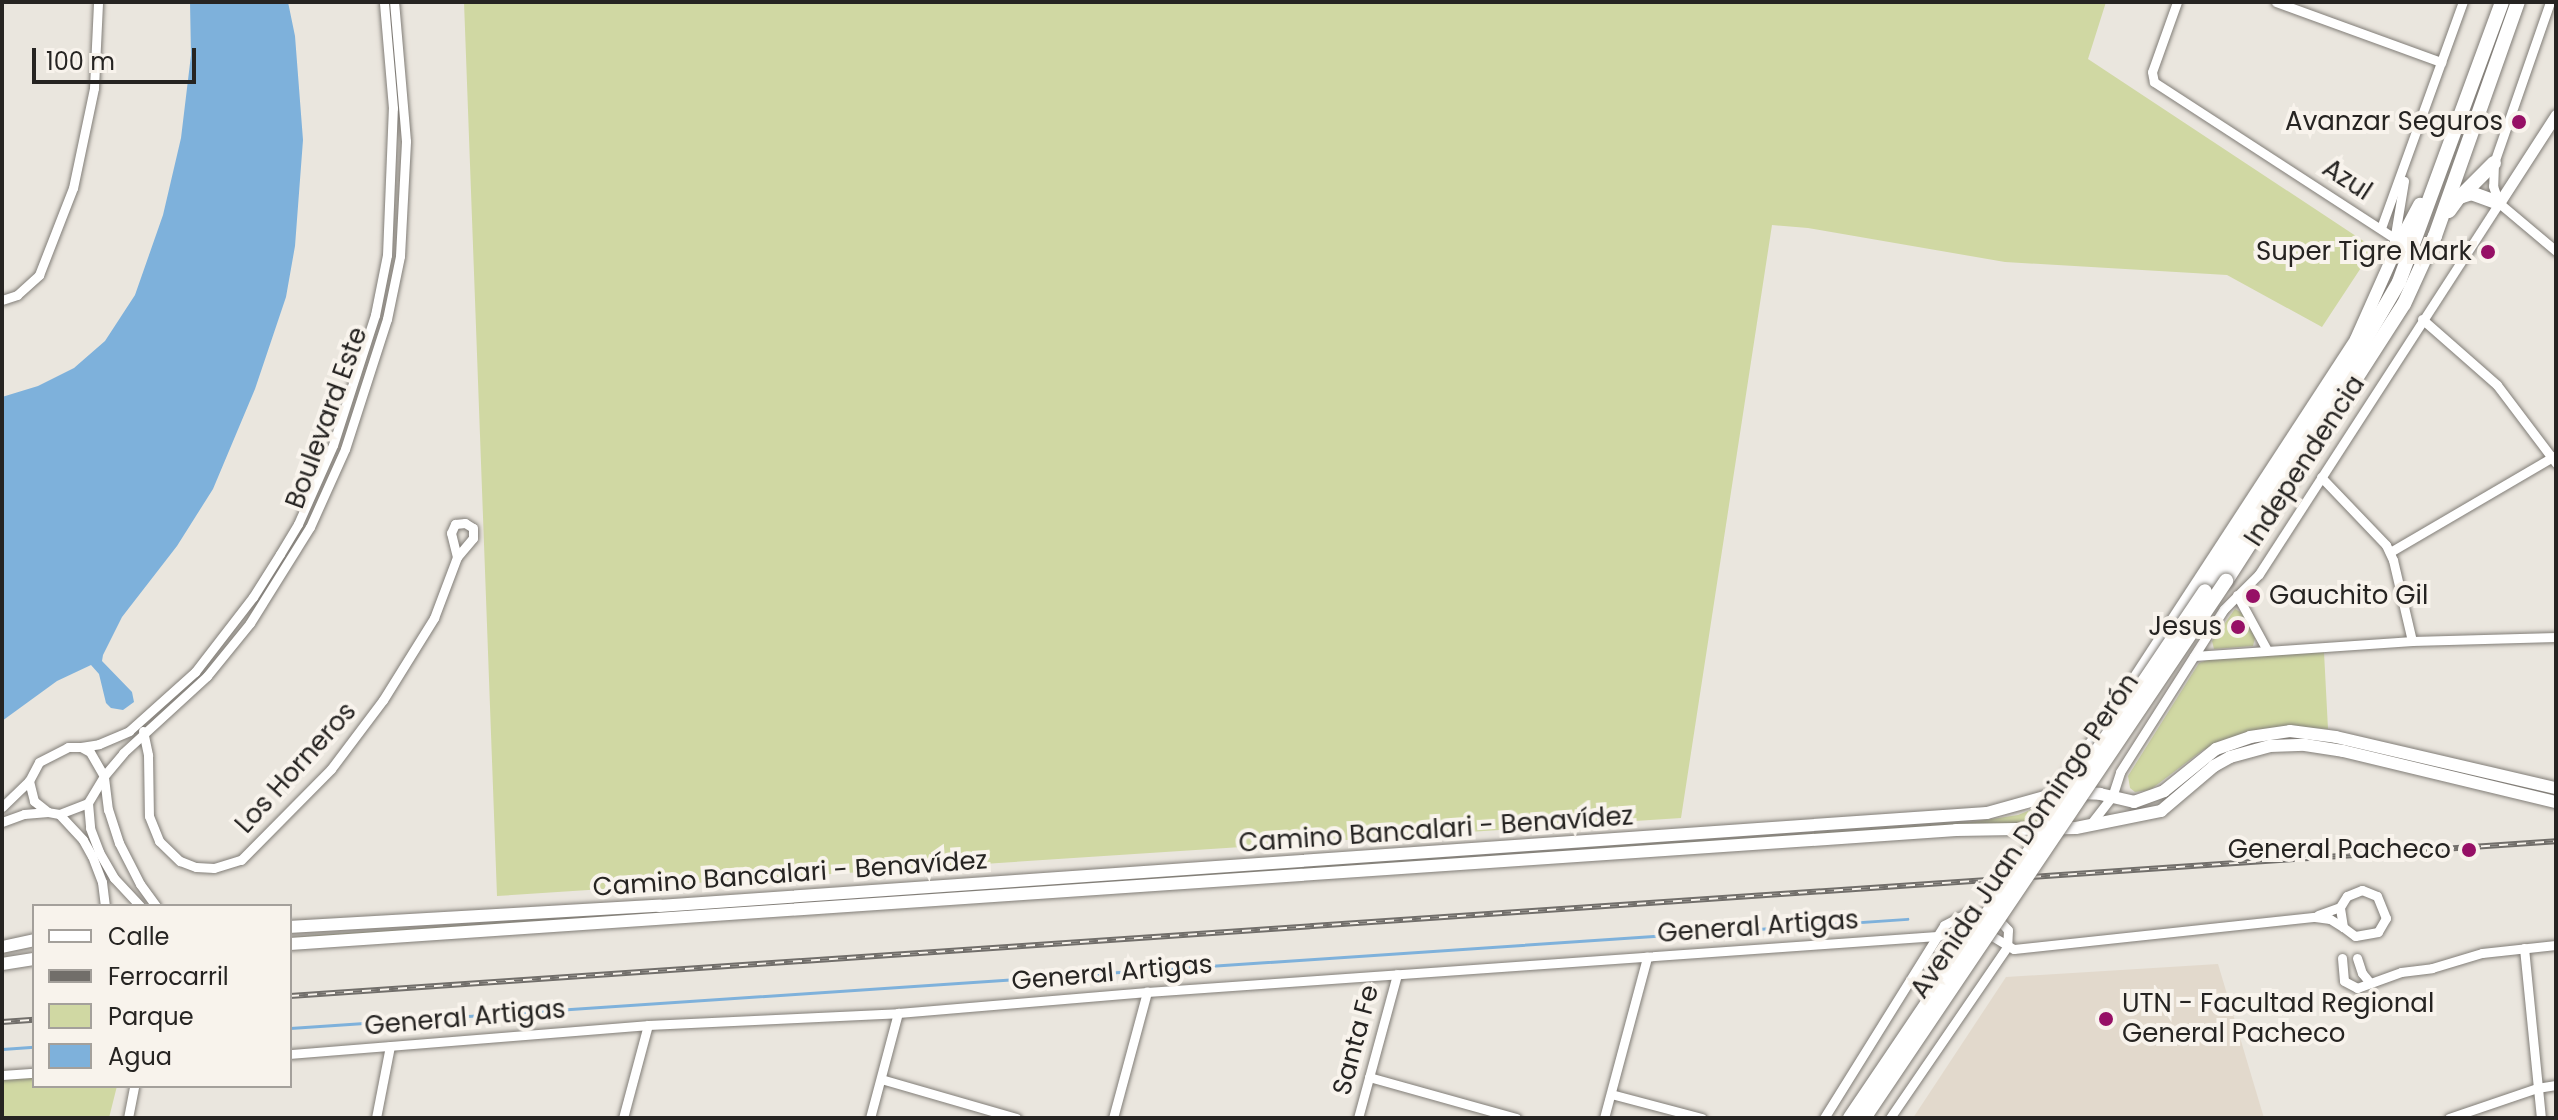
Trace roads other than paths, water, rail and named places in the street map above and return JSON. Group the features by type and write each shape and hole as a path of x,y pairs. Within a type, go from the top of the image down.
{"main road":[{"path":"1850,1118 2205,591 2383,310 2408,261 2502,2"},
{"path":"2435,236 2518,2"},
{"path":"2050,829 2052,795 2102,729 2356,339 2393,256 2444,158"},
{"path":"2435,236 2459,197 2494,163"},
{"path":"2459,197 2471,193 2499,203"},
{"name":"Avenida Juan Domingo Perón","path":"1864,1118 2226,581 2397,316 2435,236"},
{"name":"Camino Bancalari - Benavídez","path":"292,927 675,905 1975,814 2003,811 2052,795 2092,792 2126,802 2143,801 2164,791 2216,749 2250,737 2290,731 2336,737 2556,788"},
{"name":"Camino Bancalari - Benavídez","path":"292,944 1940,831 2089,826 2161,811 2230,757 2270,746 2291,744 2343,751 2556,802"},
{"path":"2,947 32,940"},
{"path":"2,964 32,959"}],"street":[{"path":"2,300 17,295 39,275 73,188 94,88 98,2"},
{"name":"Boulevard Este","path":"81,747 114,739 140,724 195,672 253,597 298,524 333,445 371,330 382,279 392,203 393,108 384,2"},
{"name":"Boulevard Este","path":"104,776 207,676 264,604 310,527 345,449 387,319 406,196 405,108 394,2"},
{"name":"Azul","path":"2177,2 2152,72 2154,82 2394,238"},
{"path":"2276,2 2441,62"},
{"path":"2381,228 2463,2"},
{"path":"2550,2 2494,163 2493,186 2499,203 2556,251"},
{"path":"393,108 405,108"},
{"name":"Independencia","path":"2089,826 2112,797 2120,772 2224,609 2259,574 2556,115"},
{"path":"2393,256 2406,165"},
{"path":"382,279 395,281"},
{"path":"2390,552 2555,458 2497,385 2422,319"},
{"path":"333,445 345,449"},
{"path":"2321,477 2390,552 2412,641"},
{"name":"Los Horneros","path":"140,724 148,755 149,816 159,841 180,861 196,867 214,868 241,860 331,769 383,700 434,618 457,557"},
{"path":"2237,595 2267,650"},
{"path":"253,597 264,604"},
{"path":"2194,656 2412,641 2556,637"},
{"path":"88,803 59,814 48,812 7,819 5,805 29,781 39,762 48,754 68,747 81,747 98,760 104,776 108,810 119,843 140,884 155,904"},
{"path":"104,776 88,803 90,828 114,878 138,904"},
{"path":"29,781 34,801 48,812"},
{"path":"59,814 83,840 92,856 102,882 105,904"},
{"path":"2007,947 2025,949 2315,917 2330,919 2355,936 2371,936 2383,925 2386,909 2377,896 2362,890 2347,896 2340,907 2315,917"},
{"path":"2340,907 2343,927"},
{"path":"1824,1118 1937,936 1951,920 1982,912 2003,923 2010,939 2007,947 1890,1118"},
{"name":"General Artigas","path":"292,1054 648,1025 898,1013 1147,992 1937,936 1964,929 1982,930 2007,947"},
{"path":"2342,958 2347,986 2357,988 2401,972 2524,948 2556,945"},
{"path":"2524,948 2541,1118"},
{"path":"1604,1118 1647,957"},
{"path":"2357,958 2370,983"},
{"name":"Santa Fe","path":"1358,1118 1397,974"},
{"path":"1113,1118 1147,992"},
{"path":"870,1118 898,1013"},
{"path":"623,1118 648,1025"},
{"path":"376,1118 390,1046"},
{"path":"2,1075 32,1073"},
{"path":"1369,1077 1516,1118"},
{"path":"881,1079 1016,1118"},
{"path":"2449,1118 2537,1088 2556,1085"},
{"path":"128,1118 134,1088"},
{"path":"1611,1094 1702,1118"}],"water":[{"path":"190,2 288,2 295,36 303,140 295,246 286,297 255,389 213,489 177,546 122,617 103,655 102,661 132,692 134,702 123,710 111,708 106,703 99,674 91,665 57,681 2,721 2,397 38,386 74,368 105,341 135,295 163,215 181,138 191,55"}],"waterway":[{"path":"292,1028 1907,919"},
{"path":"2,1049 32,1047"}],"railway":[{"path":"292,996 2556,841"},
{"path":"2,1022 32,1020"}],"place":[{"name":"Avanzar Seguros","path":"2519,122"},
{"name":"Super Tigre Mark","path":"2488,252"},
{"name":"Gauchito Gil","path":"2253,596"},
{"name":"Jesus","path":"2238,627"},
{"name":"General Pacheco","path":"2469,850"},
{"name":"UTN - Facultad Regional General Pacheco","path":"2106,1019"}]}
